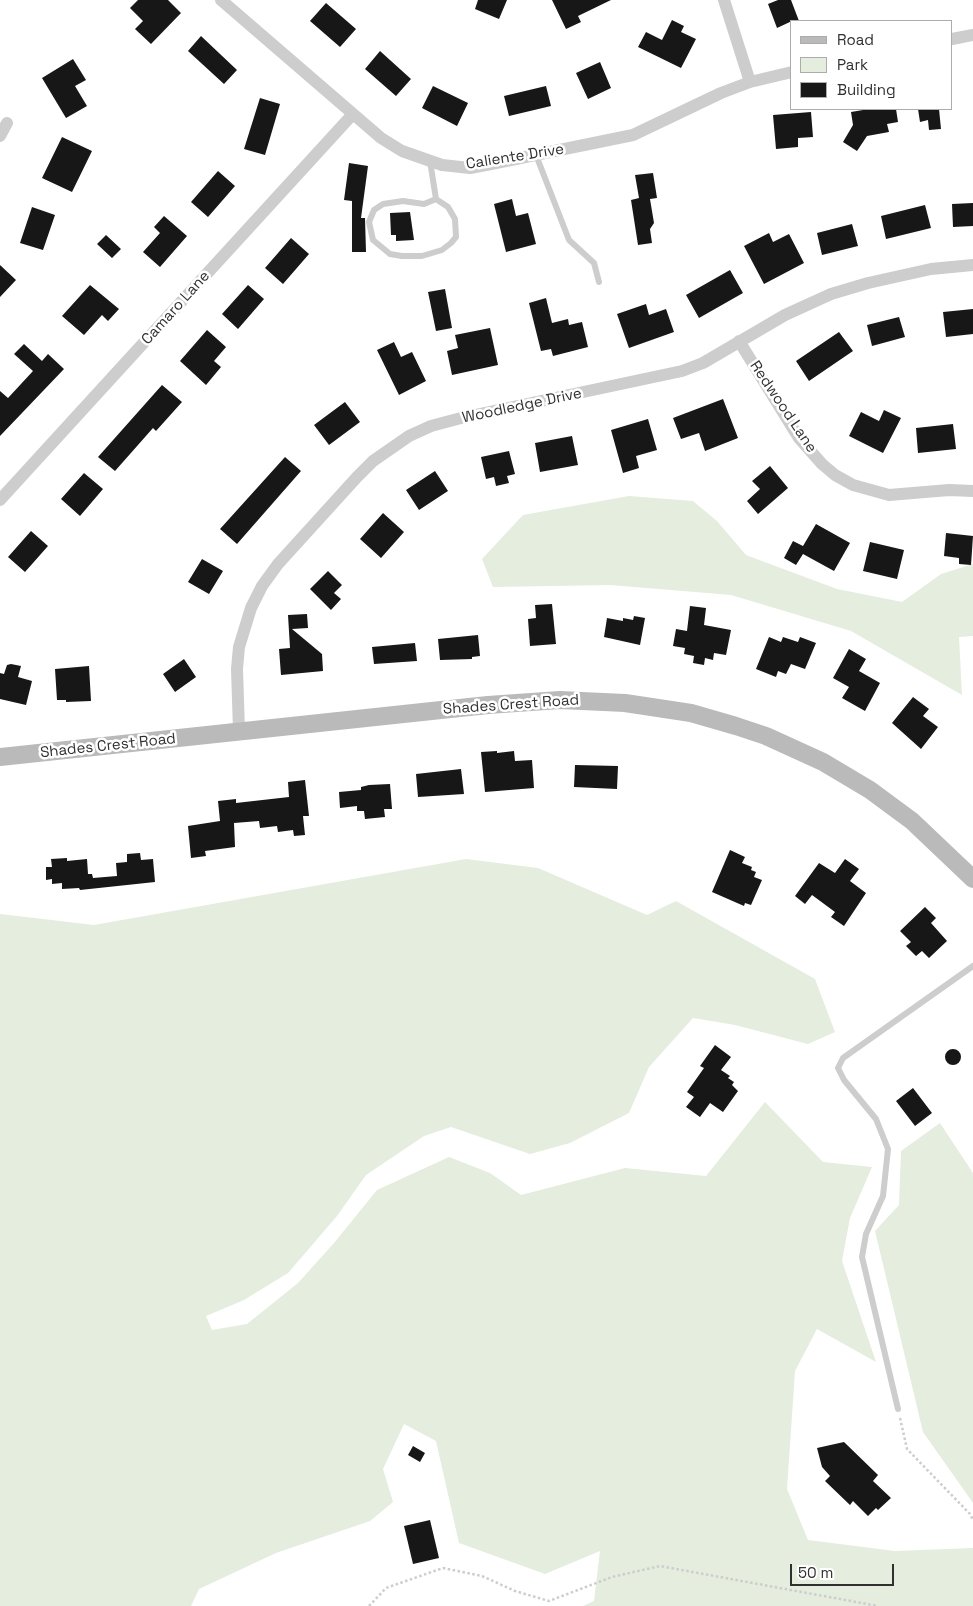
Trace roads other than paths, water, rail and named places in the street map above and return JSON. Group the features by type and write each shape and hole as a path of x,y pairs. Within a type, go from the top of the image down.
{"street":[{"name":"Caliente Drive","path":"221,0 352,115 381,138 402,151 430,161 470,168 633,135 721,93 750,82 790,72"},
{"path":"724,0 750,82"},
{"path":"953,39 973,35"},
{"name":"Camaro Lane","path":"0,500 352,115"},
{"path":"0,136 7,123"},
{"name":"Woodledge Drive","path":"239,731 237,669 239,647 251,608 262,586 301,538 373,461 409,436 431,426 461,418 682,371 703,363 785,315 831,294 868,283 931,269 973,265"},
{"name":"Redwood Lane","path":"739,341 799,438 822,464 835,475 852,485 889,495 950,490 973,491"},
{"name":"Shades Crest Road","path":"0,757 488,705 560,700 625,703 691,713 766,736 850,777 912,821 973,879"}],"lane":[{"path":"536,155 569,240 594,264 599,282"},
{"path":"430,161 436,199 448,207 457,228 456,237 442,250 422,256 390,254 373,240 369,222 374,210 383,204 403,201 424,204 436,199"},
{"path":"898,1409 862,1256 866,1234 883,1196 888,1149 876,1119 844,1080 838,1068 843,1058 973,966"}]}
